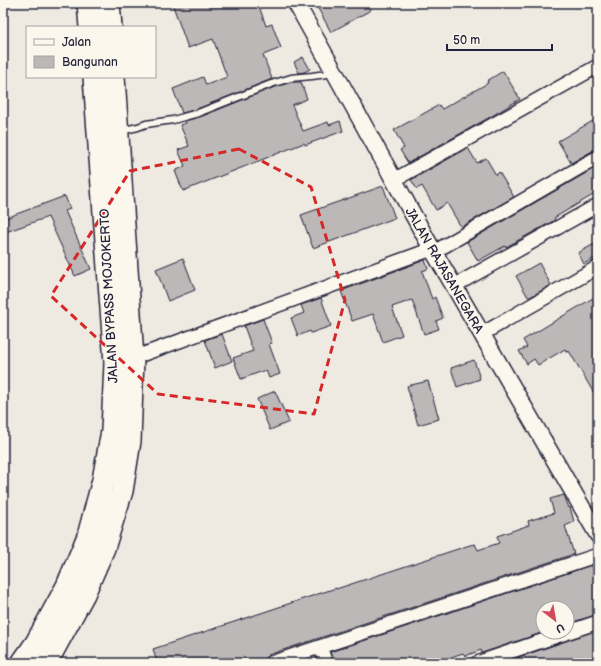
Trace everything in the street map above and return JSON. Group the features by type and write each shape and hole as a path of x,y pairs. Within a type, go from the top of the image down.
{"highway":[{"path":"88,3 90,26"},
{"path":"109,3 111,26"},
{"name":"JALAN BYPASS MOJOKERTO","path":"22,663 36,643 67,586 88,536 103,480 112,431 115,363 94,78"},
{"name":"JALAN BYPASS MOJOKERTO","path":"44,663 84,594 104,548 122,491 130,441 133,358 114,78"}],"street":[{"name":"JALAN RAJASANEGARA","path":"296,3 433,251 598,535"},
{"path":"394,180 598,66"},
{"path":"133,358 433,251 598,157"},
{"path":"454,286 598,205"},
{"path":"482,334 598,267"},
{"path":"271,663 598,555"},
{"path":"477,663 598,622"},
{"path":"320,647 326,663"}],"lane":[{"path":"118,132 138,128 146,124 173,120 198,113 271,84 291,78 335,73"}],"highlighted area":[{"path":"239,149 311,187 345,300 314,414 158,394 51,296 130,171"}],"building":[{"path":"172,3 258,3 266,26 272,24 281,48 263,55 272,79 197,109 182,113 173,89 203,77 206,85 227,77 213,39 188,48"},
{"path":"315,3 367,3 371,10 331,32"},
{"path":"303,57 310,69 299,73 294,62"},
{"path":"503,71 520,99 408,163 400,150 404,148 394,130 439,105 442,109 488,83 487,81"},
{"path":"292,82 301,82 307,99 292,105 303,131 328,122 329,125 340,121 343,131 305,145 304,143 183,191 175,171 185,166 178,150 189,146 180,125 186,123 185,121 200,117 272,88"},
{"path":"598,118 598,149 571,163 558,141"},
{"path":"468,148 477,163 486,158 496,175 499,172 514,197 461,227 447,203 436,210 422,186 417,189 411,180"},
{"path":"598,166 598,192 554,218 555,220 478,261 467,242"},
{"path":"383,186 395,218 313,248 301,215"},
{"path":"65,196 70,209 65,211 91,269 75,276 48,217 3,233 3,219"},
{"path":"598,242 598,256 584,264 578,253"},
{"path":"183,258 195,290 168,301 156,269"},
{"path":"425,260 428,269 422,271 432,299 435,297 443,318 436,321 439,329 424,334 412,300 392,307 402,335 383,342 373,314 352,321 341,291"},
{"path":"539,263 551,285 528,297 516,276"},
{"path":"598,295 598,400 569,351 567,353 565,349 538,365 534,359 527,364 519,351 527,347 523,340"},
{"path":"321,298 331,326 311,333 310,331 298,336 291,318 304,313 301,305"},
{"path":"263,319 272,343 269,344 280,374 269,378 266,370 241,379 233,358 253,351 244,326"},
{"path":"222,334 232,361 215,368 205,340"},
{"path":"474,360 480,379 457,387 451,368"},
{"path":"428,381 439,419 418,425 407,386"},
{"path":"275,391 289,422 270,430 257,399"},
{"path":"564,495 569,508 570,507 574,522 565,526 574,554 268,655 263,663 157,663 153,649 470,545 475,544 478,550 499,543 497,536 529,525 528,521 554,513 550,499"},
{"path":"592,565 598,582 598,614 575,621 575,600 535,600 535,635 482,653 481,650 465,656 463,653 433,663 334,663 330,652"},
{"path":"598,630 598,663 502,663 569,640 575,640 575,638"}]}
